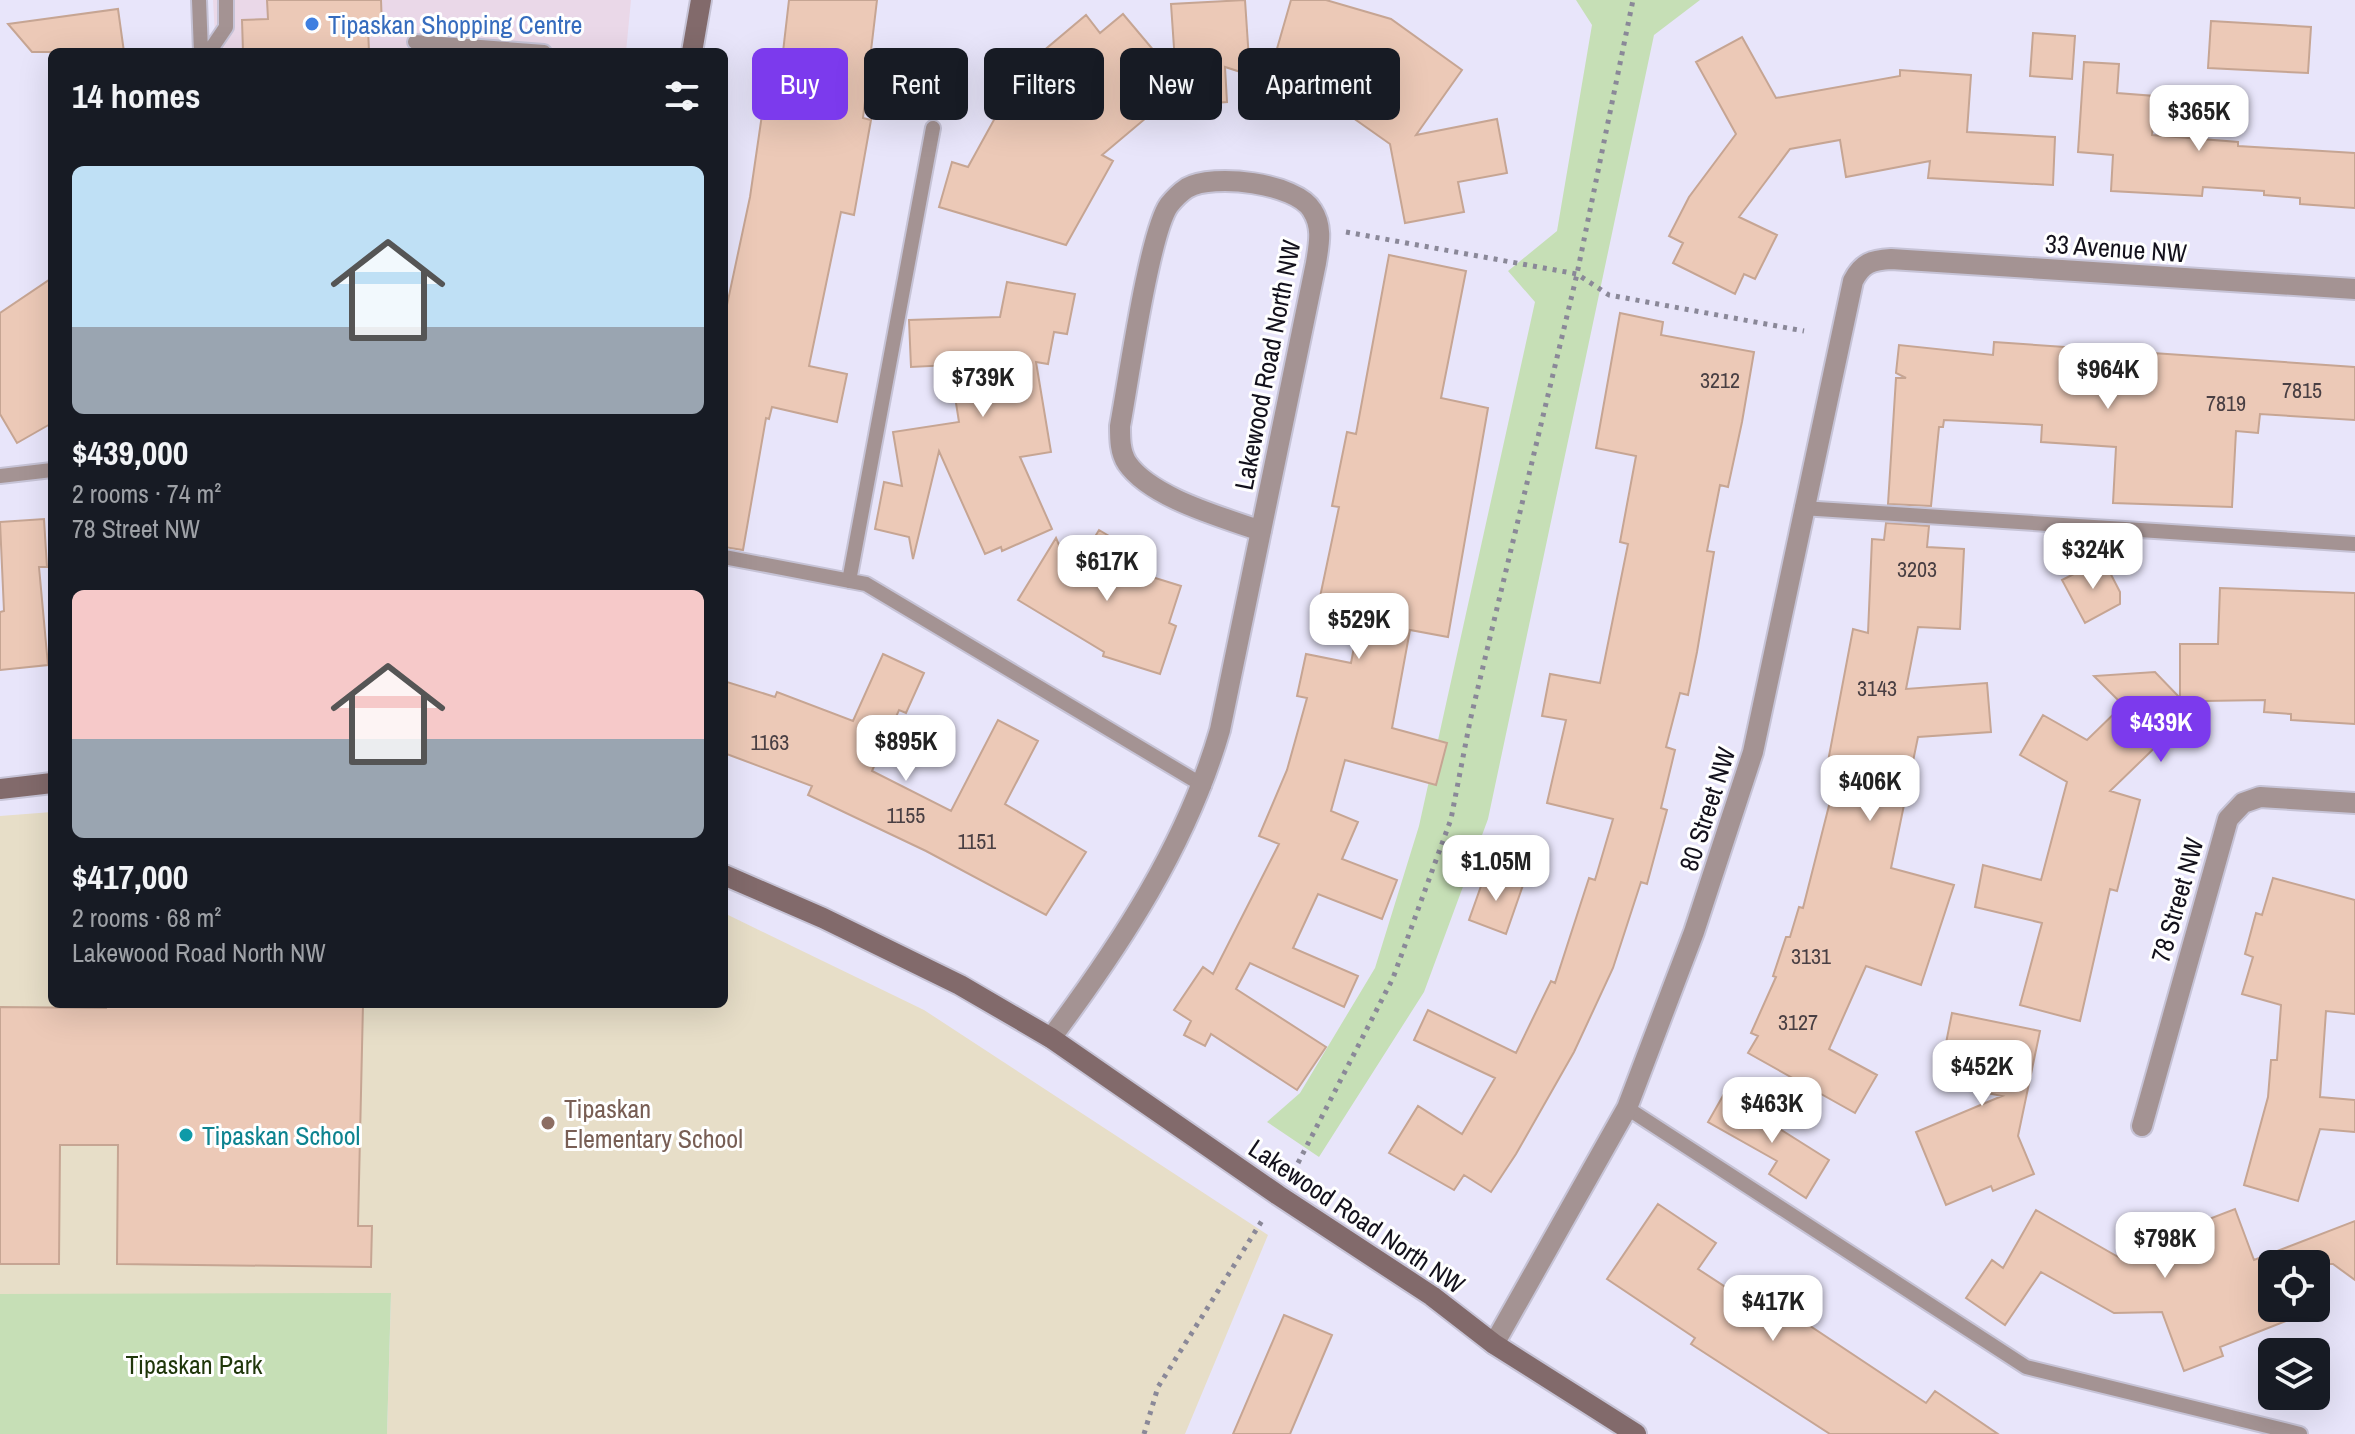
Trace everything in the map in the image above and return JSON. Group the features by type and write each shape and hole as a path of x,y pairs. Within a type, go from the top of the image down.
{"street":[{"path":"693,48 701,0"},
{"name":"Lakewood Road North NW","path":"1051,1038 1097,976 1148,891 1204,786 1220,730 1261,531 1316,263 1320,228 1302,198 1277,188 1214,181 1187,188 1168,207 1159,232 1120,426 1121,447 1127,463 1166,493 1261,531"},
{"name":"33 Avenue NW","path":"1873,260 2355,289"},
{"name":"80 Street NW","path":"1494,1344 1627,1108 1694,932 1753,752 1802,508 1853,281 1859,269 1873,260"},
{"path":"0,789 48,783"},
{"name":"78 Street NW","path":"2142,1126 2228,819 2243,803 2260,797 2355,803"},
{"name":"Lakewood Road North NW","path":"728,877 823,918 960,985 1051,1038 1278,1195 1432,1296 1494,1344 1636,1434"}],"lane":[{"path":"199,0 201,48"},
{"path":"212,48 226,27 226,0"},
{"path":"415,42 492,48"},
{"path":"849,581 933,128"},
{"path":"0,476 48,470"},
{"path":"1802,508 2355,544"},
{"path":"728,558 866,584 1204,786"},
{"path":"1627,1108 2026,1367 2300,1434"}],"path":[{"path":"1298,1163 1393,978 1451,819 1470,721 1577,274 1633,0"},
{"path":"1346,232 1577,274 1609,295 1804,331"},
{"path":"1144,1434 1158,1387 1264,1218"}],"shaded area":[{"path":"213,0 631,0 626,48 216,48"},
{"name":"Tipaskan Elementary School","path":"48,812 48,1008 728,1008 728,915 924,1010 1268,1235 1185,1434 387,1434 391,1294 0,1294 0,816"}],"green space":[{"path":"1576,0 1700,0 1654,35 1488,819 1424,992 1319,1157 1267,1122 1300,1093 1375,968 1419,826 1535,302 1508,271 1557,231 1592,25"},
{"name":"Tipaskan Park","path":"391,1293 387,1434 0,1434 0,1294"}],"building":[{"name":"Tipaskan Shopping Centre","path":"267,0 381,0 382,28 368,28 369,48 243,48 242,20 268,19"},
{"path":"789,0 877,0 871,48 864,48 863,118 871,120 854,215 841,212 809,366 847,374 837,422 772,407 769,419 766,418 743,550 728,548 728,300 750,197 761,120 848,120 848,48 783,48"},
{"path":"1245,0 1248,48 1238,48 1238,71 1225,67 1227,102 1222,102 1222,48 1174,48 1171,4"},
{"path":"1291,0 1326,0 1391,19 1462,70 1416,135 1497,119 1507,173 1458,182 1464,212 1405,223 1390,144 1356,120 1400,120 1400,48 1277,48"},
{"path":"118,9 123,48 48,48 48,52 32,52 8,24"},
{"path":"1123,14 1152,48 1120,48 1120,120 1144,120 1102,155 1113,161 1066,245 939,207 952,162 968,167 994,120 1104,120 1104,48 1047,48 1086,15 1100,33"},
{"path":"2211,21 2311,27 2308,73 2208,68"},
{"path":"2033,33 2075,36 2072,79 2030,76"},
{"path":"1742,37 1776,98 1900,76 1900,70 1971,75 1967,132 2055,137 2053,185 1928,178 1930,161 1846,177 1840,140 1790,149 1739,217 1777,235 1755,279 1744,274 1735,294 1673,263 1683,243 1669,236 1689,197 1736,134 1696,62"},
{"path":"2084,62 2119,64 2117,93 2155,96 2152,135 2238,142 2238,146 2355,153 2355,208 2300,204 2300,198 2264,195 2264,191 2203,187 2202,196 2111,191 2113,155 2078,152"},
{"path":"1389,255 1466,271 1441,398 1488,408 1448,637 1410,630 1392,728 1447,743 1436,785 1345,760 1331,811 1358,822 1342,859 1397,880 1382,919 1318,894 1293,948 1358,976 1344,1007 1250,963 1236,989 1326,1047 1297,1090 1211,1034 1205,1046 1184,1035 1191,1021 1174,1010 1203,967 1213,974 1279,844 1259,836 1287,770 1307,698 1297,696 1306,654 1351,663 1362,605 1320,597 1339,507 1332,506 1347,432 1356,434"},
{"path":"48,281 48,425 17,443 0,414 0,313"},
{"path":"1007,282 1075,294 1067,334 1054,332 1048,364 1036,362 1051,452 1020,457 1052,529 1002,551 1001,547 985,554 939,451 913,559 909,537 875,529 884,482 902,486 893,432 959,422 950,365 911,367 909,320 1000,317"},
{"path":"1620,313 1663,322 1661,335 1754,352 1742,422 1728,487 1720,485 1707,551 1714,552 1688,695 1680,693 1666,747 1675,750 1661,808 1667,810 1647,884 1641,882 1613,968 1574,1052 1516,1154 1491,1192 1464,1175 1454,1190 1389,1153 1418,1106 1462,1134 1495,1078 1414,1040 1428,1010 1516,1053 1551,981 1555,983 1589,878 1595,880 1613,819 1547,803 1566,720 1542,716 1550,674 1600,683 1628,544 1620,542 1636,456 1596,448"},
{"path":"1994,342 2355,367 2355,420 2260,414 2258,433 2236,431 2232,507 2113,503 2116,447 2041,442 2042,425 1944,420 1943,427 1939,427 1931,506 1888,504 1896,378 1906,378 1896,373 1899,345 1993,355"},
{"path":"44,519 47,567 39,567 48,665 0,670 0,612 4,611 0,522"},
{"path":"1886,523 1929,526 1927,547 1964,549 1960,629 1918,627 1906,689 1987,683 1991,732 1918,737 1891,868 1954,885 1921,985 1866,966 1829,1049 1877,1075 1855,1113 1748,1053 1758,1036 1751,1033 1776,977 1773,976 1786,937 1790,937 1799,907 1803,908 1837,774 1826,772 1853,629 1868,633 1872,539 1884,540"},
{"path":"1099,530 1136,552 1126,569 1181,586 1169,623 1176,626 1160,674 1103,656 1104,652 1018,600 1056,538 1072,575"},
{"path":"2103,559 2120,592 2120,604 2085,623 2062,580"},
{"path":"2220,588 2355,593 2355,724 2291,720 2291,714 2264,712 2265,700 2203,701 2110,791 2140,800 2117,891 2110,889 2080,1021 2020,1005 2042,923 1975,907 1983,865 2041,880 2067,782 2020,755 2043,715 2087,740 2123,705 2094,676 2155,672 2180,698 2180,644 2218,644"},
{"path":"883,654 924,673 906,713 899,710 872,771 951,811 998,720 1038,741 1005,804 1086,852 1046,915 926,851 808,795 812,786 728,754 728,682 775,697 777,692 853,721"},
{"path":"1486,872 1523,885 1506,934 1469,920"},
{"path":"2273,878 2355,900 2355,1014 2326,1011 2320,1097 2355,1100 2355,1132 2320,1129 2298,1201 2244,1185 2268,1097 2271,1060 2277,1060 2281,1005 2242,994 2253,957 2245,954 2256,913 2262,915"},
{"name":"Tipaskan School","path":"0,1007 363,1008 358,1226 372,1226 371,1267 117,1264 118,1145 60,1145 59,1264 0,1264"},
{"path":"1952,1013 2040,1031 2018,1136 2034,1174 1993,1191 1991,1186 1946,1205 1916,1132 2002,1096 1938,1083"},
{"path":"1724,1094 1829,1160 1806,1198 1769,1174 1777,1161 1708,1122"},
{"path":"1658,1204 1716,1243 1698,1269 1779,1322 1786,1310 1926,1403 1935,1391 1998,1434 1830,1434 1691,1344 1695,1338 1607,1279"},
{"path":"2235,1209 2254,1260 2258,1258 2258,1322 2283,1322 2220,1347 2223,1356 2184,1371 2162,1312 2114,1313 2041,1272 2005,1325 1966,1298 1992,1260 2003,1268 2036,1210 2120,1258 2193,1255 2183,1229"},
{"path":"2355,1221 2355,1280 2330,1264 2330,1250 2280,1250"},
{"path":"1284,1315 1332,1335 1290,1434 1233,1434"}],"place":[{"name":"Tipaskan Shopping Centre","path":"312,24"},
{"name":"Tipaskan Elementary School","path":"548,1123"},
{"name":"Tipaskan School","path":"186,1135"}]}
